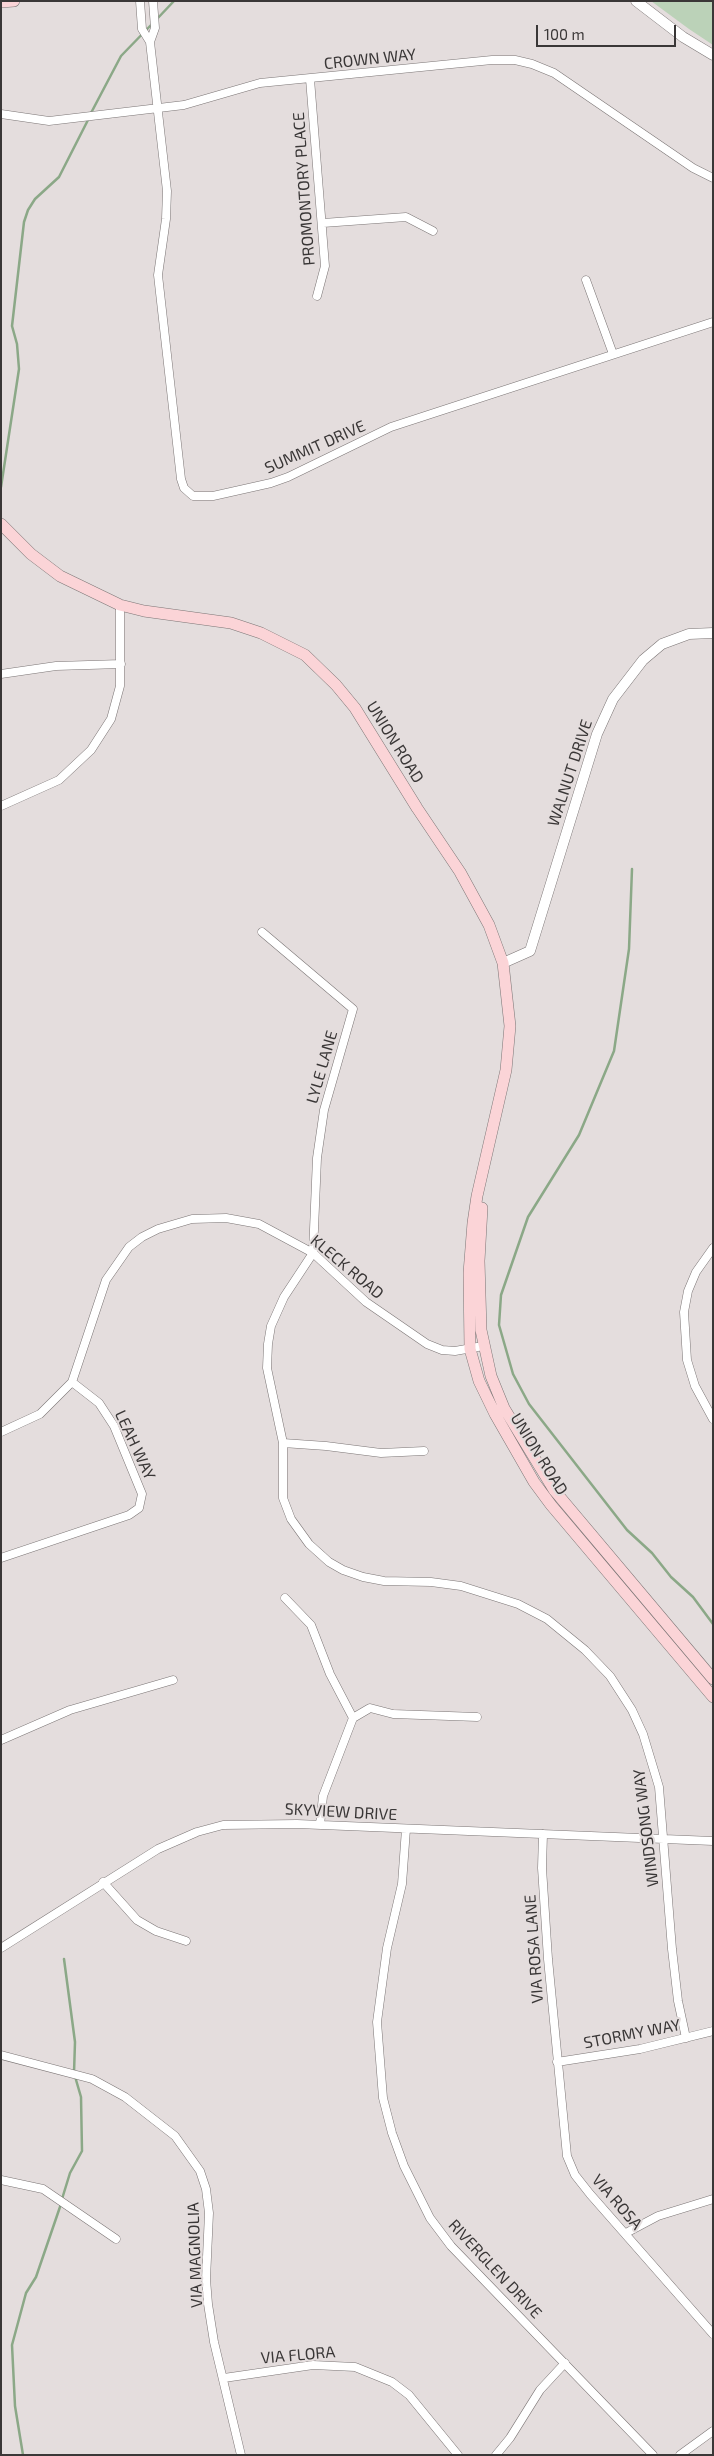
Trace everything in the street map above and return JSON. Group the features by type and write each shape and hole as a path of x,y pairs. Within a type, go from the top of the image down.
{"main road":[{"path":"1,2 14,1"},
{"name":"UNION ROAD","path":"1,524 31,554 60,576 120,605 144,611 231,623 262,633 305,655 336,685 355,708 417,808 460,872 489,925 503,963 510,1026 509,1055 473,1223 469,1272 470,1349 480,1381 495,1414 534,1482 570,1529 713,1698"},
{"name":"UNION ROAD","path":"483,1177 479,1261 481,1330 491,1376 504,1408 554,1490 713,1679"}],"street":[{"name":"SUMMIT DRIVE","path":"140,1 142,29 150,42"},
{"name":"SUMMIT DRIVE","path":"153,1 155,28 150,42 156,109 168,191 158,274 160,302 181,478 184,488 193,496 213,496 271,483 288,477 391,428 713,322"},
{"path":"636,1 683,37 713,55"},
{"name":"CROWN WAY","path":"1,114 49,121 202,102 245,86 492,60 515,60 532,64 554,73 693,168 713,178"},
{"name":"PROMONTORY PLACE","path":"310,79 326,266 317,296"},
{"path":"323,223 406,218 433,231"},
{"path":"586,280 613,354"},
{"path":"1,806 59,780 91,750 111,719 120,686 120,605"},
{"name":"WALNUT DRIVE","path":"503,963 530,951 597,734 613,699 643,660 662,644 689,634 713,633"},
{"path":"1,674 56,666 121,664"},
{"name":"LYLE LANE","path":"262,932 353,1009 324,1110 317,1158 313,1253"},
{"name":"KLECK ROAD","path":"1,1432 40,1414 72,1382 106,1280 129,1247 142,1237 179,1221 207,1217 226,1218 259,1224 313,1253 366,1302 427,1344 442,1350 470,1349 483,1346"},
{"path":"713,1248 696,1272 688,1291 684,1312 688,1360 695,1386 713,1420"},
{"name":"WINDSONG WAY","path":"313,1253 307,1265 284,1297 271,1326 268,1344 267,1368 283,1443 283,1498 291,1519 308,1544 330,1562 363,1577 384,1581 431,1582 485,1592 518,1604 546,1619 585,1650 610,1676 632,1710 643,1734 659,1787 677,1992 686,2038"},
{"name":"LEAH WAY","path":"1,1558 129,1515 139,1508 142,1494 114,1426 98,1402 72,1382"},
{"path":"283,1443 380,1453 424,1452"},
{"path":"285,1598 311,1625 330,1674 353,1718"},
{"path":"1,1740 70,1710 173,1680"},
{"path":"320,1826 323,1796 353,1718 370,1708 393,1714 477,1717"},
{"name":"SKYVIEW DRIVE","path":"1,1948 158,1849 197,1832 223,1825 264,1823 713,1841"},
{"name":"RIVERGLEN DRIVE","path":"406,1829 402,1884 387,1948 377,2022 381,2082 392,2133 417,2194 451,2246 488,2287 565,2363 653,2455"},
{"name":"VIA ROSA LANE","path":"543,1834 543,1877 557,2062"},
{"path":"103,1882 137,1920 156,1931 186,1941"},
{"name":"STORMY WAY","path":"557,2062 640,2049 713,2031"},
{"name":"VIA MAGNOLIA","path":"1,2055 92,2079 126,2097 150,2114 175,2136 200,2171 206,2189 209,2213 206,2280 208,2304 241,2455"},
{"name":"VIA ROSA","path":"557,2062 567,2156 580,2181 713,2334"},
{"path":"1,2180 43,2189 116,2239"},
{"path":"626,2233 658,2216 713,2199"},
{"path":"496,2455 510,2438 540,2390 565,2363"},
{"name":"VIA FLORA","path":"224,2378 313,2364 355,2366 392,2382 409,2395 458,2455"},
{"path":"680,2455 713,2431"}],"green space":[{"path":"651,1 713,1 713,45 689,29"}],"waterway":[{"path":"156,20 174,1"},
{"path":"91,113 121,56 152,24"},
{"path":"1,487 19,369 17,344 12,326 24,222 28,210 35,199 59,177 89,118"},
{"path":"632,869 629,949 614,1051 579,1135 528,1217 501,1295 499,1325 513,1374 529,1404 627,1530 652,1553 671,1577 693,1597 713,1624"},
{"path":"62,2199 70,2173 82,2151 81,2097 74,2073 75,2042 64,1959"},
{"path":"23,2455 15,2406 12,2345 26,2293 36,2277 61,2204"}]}
